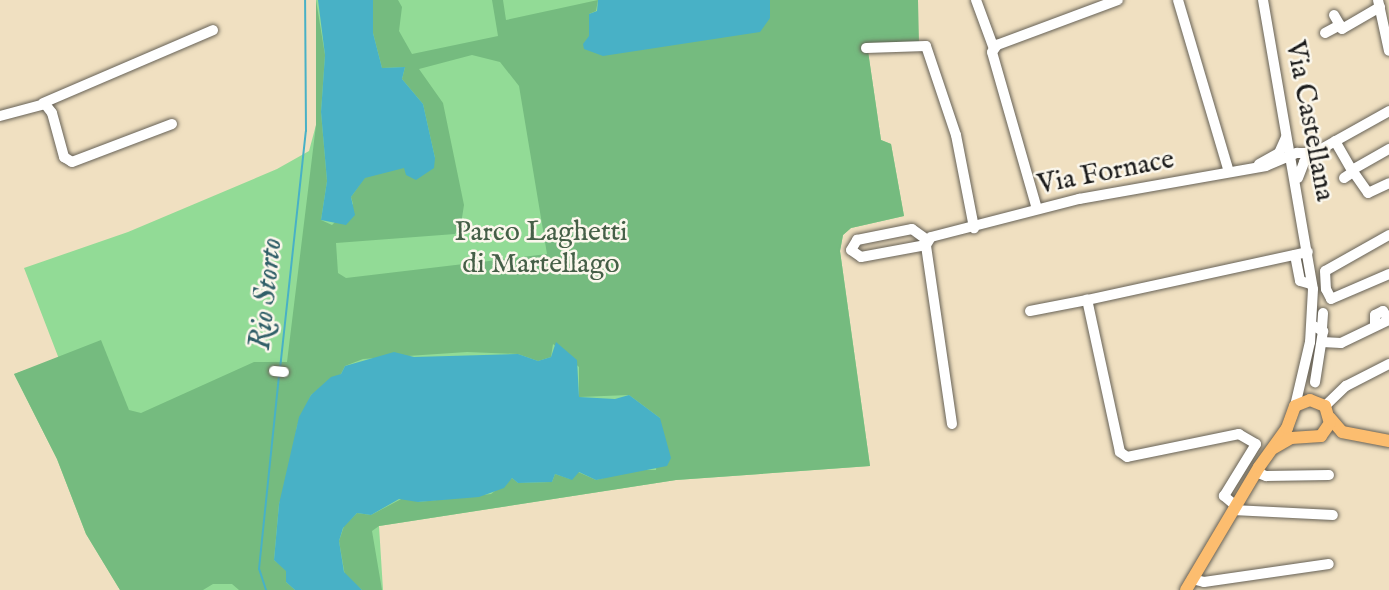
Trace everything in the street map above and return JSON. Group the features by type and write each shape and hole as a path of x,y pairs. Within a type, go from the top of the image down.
{"main road":[{"path":"1189,584 1256,472 1274,448 1295,406 1324,408"},
{"path":"1324,408 1337,429 1355,436"},
{"path":"1310,439 1328,428 1324,408"},
{"path":"1290,420 1294,432 1310,439"},
{"path":"1274,448 1291,438 1355,436 1389,441"}],"street":[{"path":"976,0 994,49 992,56 1037,209"},
{"path":"994,49 1118,0"},
{"path":"1178,0 1229,172"},
{"name":"Via Castellana","path":"1263,0 1297,182 1317,327 1322,342 1315,382"},
{"path":"1325,33 1337,20 1342,29 1379,4 1389,51"},
{"path":"0,116 43,103 213,30"},
{"path":"866,48 926,46 956,135 974,228"},
{"path":"43,103 52,113 69,162 172,124"},
{"path":"1280,158 1309,154 1389,111"},
{"path":"1286,126 1309,154"},
{"path":"1280,158 1286,126"},
{"path":"1335,141 1350,173 1368,192 1389,183"},
{"path":"1350,173 1389,149"},
{"path":"1297,182 1309,154"},
{"path":"1280,158 1290,168 1297,182"},
{"name":"Via Fornace","path":"927,242 912,229 857,240 851,250 861,257 927,242 1037,209 1249,169 1280,158"},
{"path":"1389,235 1325,271 1326,305 1389,274"},
{"path":"927,242 952,424"},
{"path":"1030,311 1308,252"},
{"path":"1295,254 1300,282 1326,289"},
{"path":"1087,300 1120,452 1127,457 1239,434 1256,444 1224,496 1235,508 1332,515"},
{"name":"Via Castellana","path":"1295,406 1317,327 1326,305"},
{"path":"1322,342 1341,343 1389,320"},
{"path":"1324,408 1346,386 1389,364"},
{"name":"Via Castellana","path":"1305,373 1324,408"},
{"path":"1256,472 1266,476 1329,475"},
{"path":"1189,584 1329,564"}],"green space":[{"name":"Parco Laghetti di Martellago","path":"316,0 918,0 867,45 881,140 891,144 904,216 851,228 843,235 840,251 870,466 676,480 379,526 383,590 120,590 86,534 57,459 14,374 59,359 24,268 128,232 277,169 309,151 316,125"},
{"name":"Parco Laghetti di Martellago","path":"316,0 325,55 321,112 327,181 321,220 332,225 353,204 351,197 365,177 435,158 423,104 402,79 405,67 382,68 373,33 373,0 398,0 402,7 399,31 412,54 498,36 492,0 503,0 506,20 598,0 596,11 589,14 589,36 770,18 770,0 918,0 919,43 867,44 881,140 891,144 904,216 851,228 843,235 840,251 870,466 676,480 379,526 372,531 382,590 362,590 345,576 339,541 344,526 357,513 371,515 405,497 419,502 491,494 512,478 518,483 552,482 555,474 570,479 578,472 596,480 633,470 656,470 660,418 629,395 579,397 579,367 553,344 551,357 538,361 518,354 467,352 363,359 345,366 341,374 311,395 297,426 288,479 279,504 274,560 286,570 286,582 295,590 239,590 232,584 213,584 203,590 120,590 86,534 57,459 14,374 101,340 129,410 141,413 254,362 287,362 316,125","holes":["472,55 500,62 519,86 547,254 346,278 338,273 336,243 455,234 461,224 464,205 443,103 419,69"]}],"water":[{"path":"318,0 373,0 373,33 382,68 405,67 402,79 423,104 435,158 434,168 416,180 406,175 404,168 365,178 351,197 355,215 346,225 321,220 327,181 321,112 325,55"},
{"path":"598,0 770,0 770,18 760,32 603,56 584,49 583,44 589,36 589,14 597,11"},
{"path":"556,342 577,360 579,397 615,399 629,395 660,418 671,458 667,466 596,480 579,472 572,480 555,474 552,482 518,483 512,478 504,488 479,497 418,502 399,499 371,515 357,513 343,528 339,541 344,572 362,590 295,590 286,582 286,571 274,560 279,504 299,417 311,395 331,377 341,374 345,366 394,352 414,357 518,354 538,361 551,357"}],"waterway":[{"name":"Rio Storto","path":"280,369 306,131 305,0"},
{"name":"Rio Storto","path":"266,590 259,569 279,374"}]}
